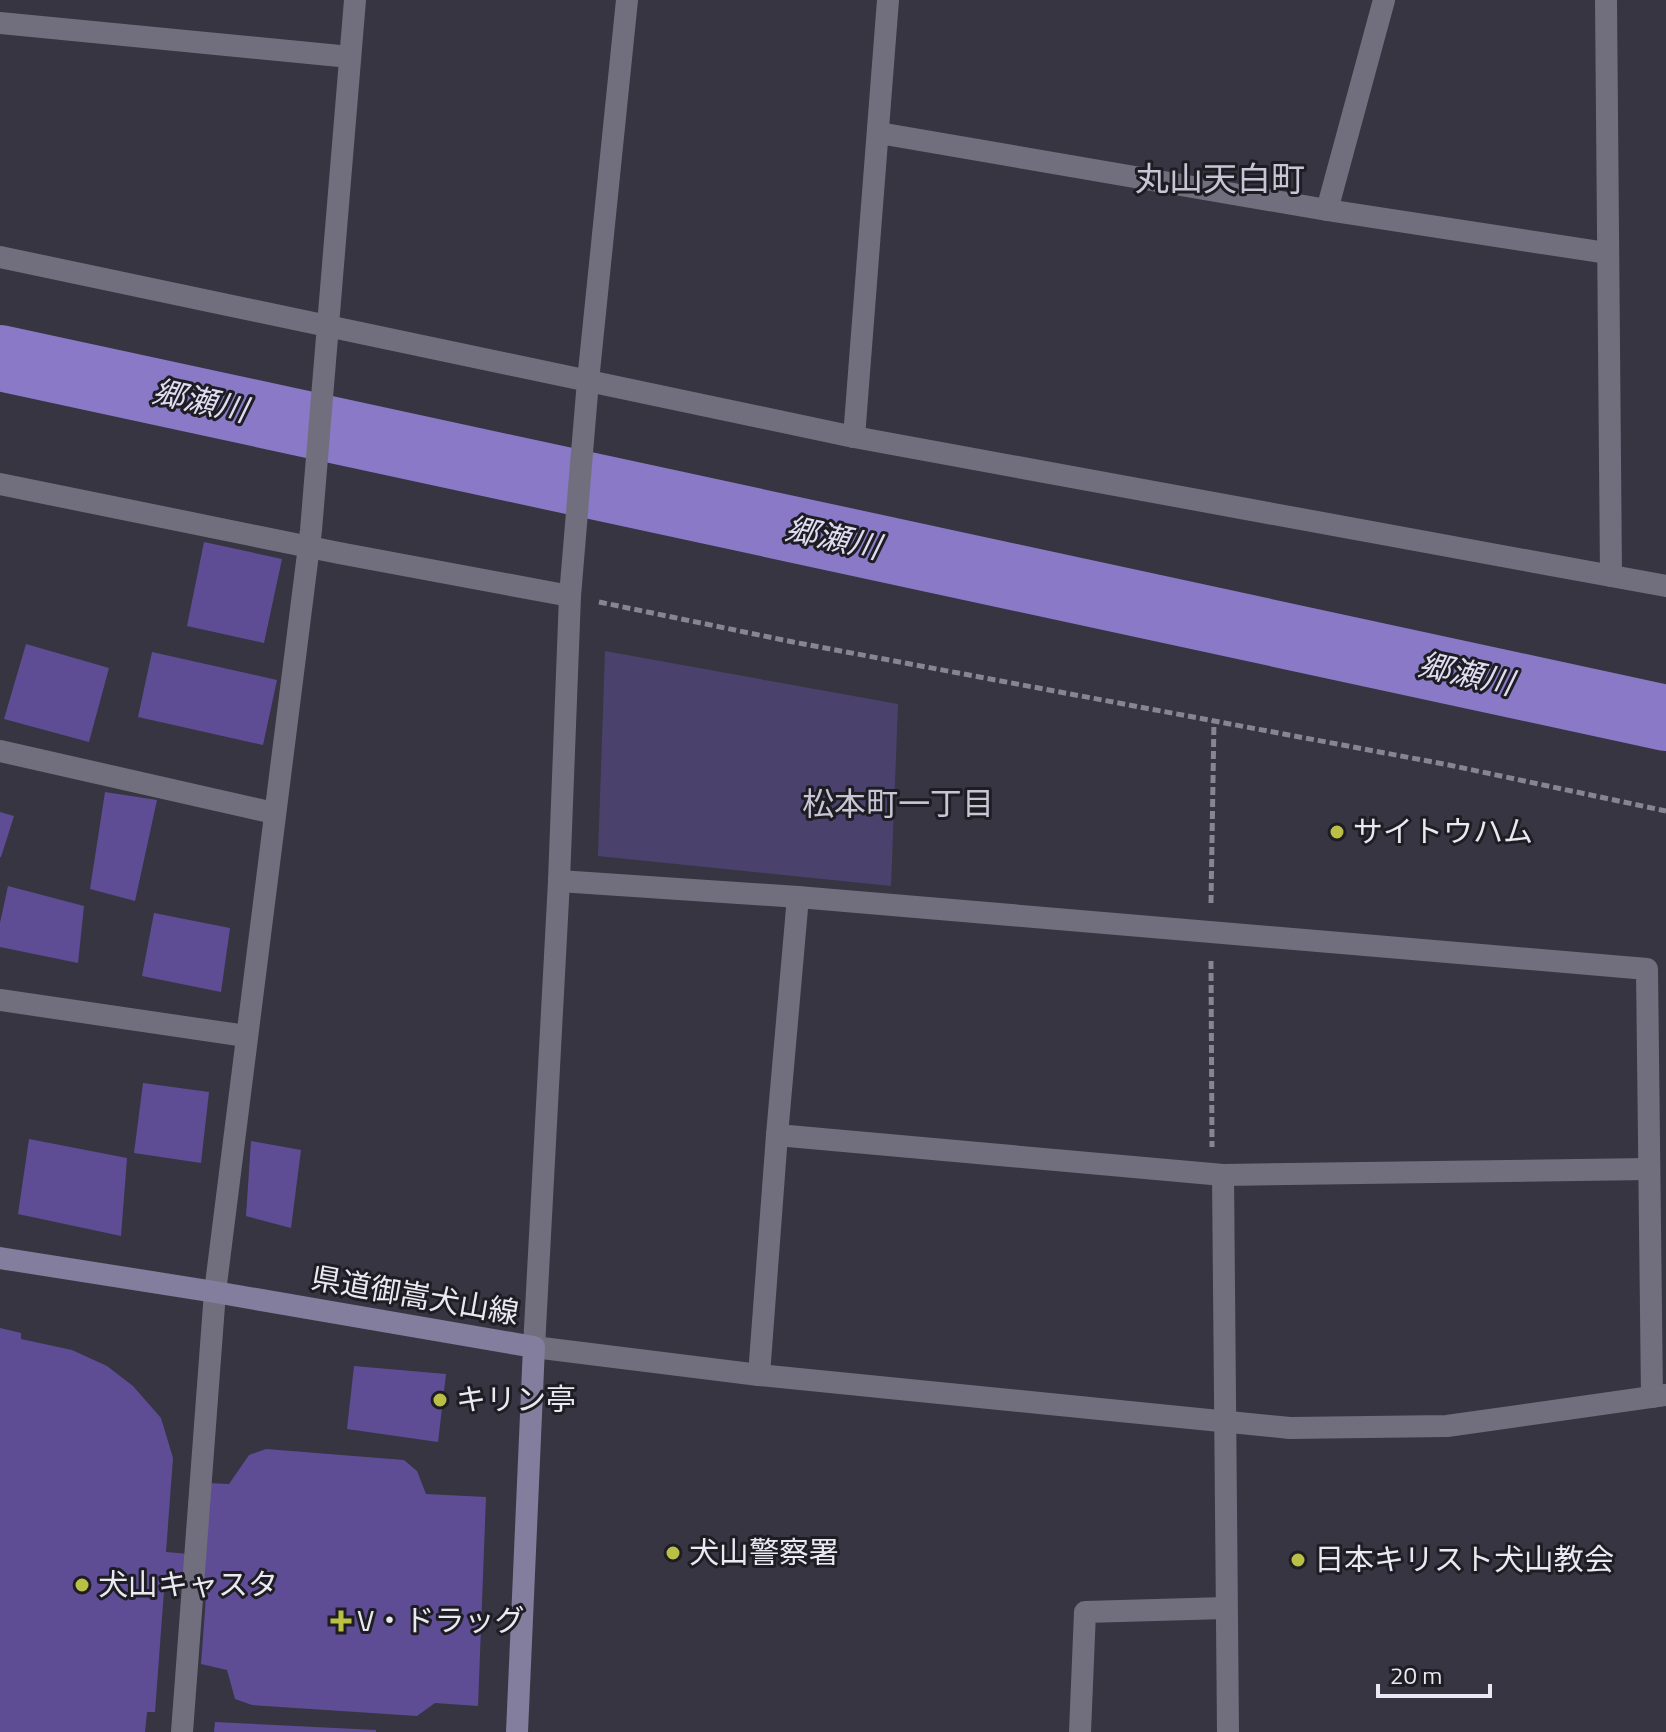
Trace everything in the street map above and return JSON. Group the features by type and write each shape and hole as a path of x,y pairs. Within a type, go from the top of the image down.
{"main road":[{"name":"県道御嵩犬山線","path":"0,1258 534,1347 517,1732"}],"street":[{"path":"182,1732 215,1292 309,538 355,0"},
{"path":"559,881 798,897 1647,969 1649,1169 1659,1396 1447,1426 1290,1428 759,1375 534,1347 559,881 570,596 588,381 627,0"},
{"path":"854,437 888,0"},
{"path":"1327,210 1384,0"},
{"path":"1606,0 1611,576"},
{"path":"0,23 350,57"},
{"path":"879,133 1327,210 1607,253"},
{"path":"0,257 327,334 588,381 854,437 1666,586"},
{"path":"0,484 309,538 570,596"},
{"path":"0,751 274,813"},
{"path":"759,1375 798,897"},
{"path":"0,1000 246,1036"},
{"path":"777,1135 1217,1174 1649,1169"},
{"path":"1217,1174 1228,1732"},
{"path":"1080,1732 1085,1612 1226,1608"}],"path":[{"path":"570,596 793,642 1449,765 1666,811"},
{"path":"1214,720 1211,932 1217,1174"}],"shaded area":[{"path":"605,651 898,704 891,886 598,856"}],"building":[{"path":"204,542 282,559 264,643 187,626"},
{"path":"26,644 109,668 89,742 4,719"},
{"path":"152,652 277,680 263,745 138,717"},
{"path":"105,792 157,800 135,901 90,889"},
{"path":"0,812 14,816 1,857 0,857"},
{"path":"8,886 84,906 78,963 0,947 0,923"},
{"path":"154,913 230,928 221,992 142,976"},
{"path":"143,1083 209,1092 201,1163 134,1153"},
{"path":"29,1139 127,1158 121,1236 18,1214"},
{"path":"251,1141 301,1150 291,1228 246,1216"},
{"path":"0,1328 21,1333 21,1339 72,1350 107,1366 133,1386 161,1418 173,1458 166,1552 201,1555 207,1483 229,1484 249,1455 266,1449 404,1460 417,1471 426,1494 486,1497 478,1706 435,1703 417,1716 252,1705 235,1699 227,1670 201,1664 206,1597 198,1597 199,1580 165,1577 155,1712 147,1712 145,1732 0,1732"},
{"path":"354,1366 446,1374 438,1442 347,1429"},
{"path":"215,1722 376,1730 376,1732 214,1732"}],"waterway":[{"name":"郷瀬川","path":"0,358 1666,718"}],"place":[{"name":"サイトウハム","path":"1337,832"},
{"name":"キリン亭","path":"440,1400"},
{"name":"犬山警察署","path":"673,1553"},
{"name":"日本キリスト犬山教会","path":"1298,1560"},
{"name":"犬山キャスタ","path":"82,1585"},
{"name":"V・ドラッグ","path":"341,1621"}],"district":[{"name":"丸山天白町","path":"1220,179"},
{"name":"松本町一丁目","path":"898,804"}]}
